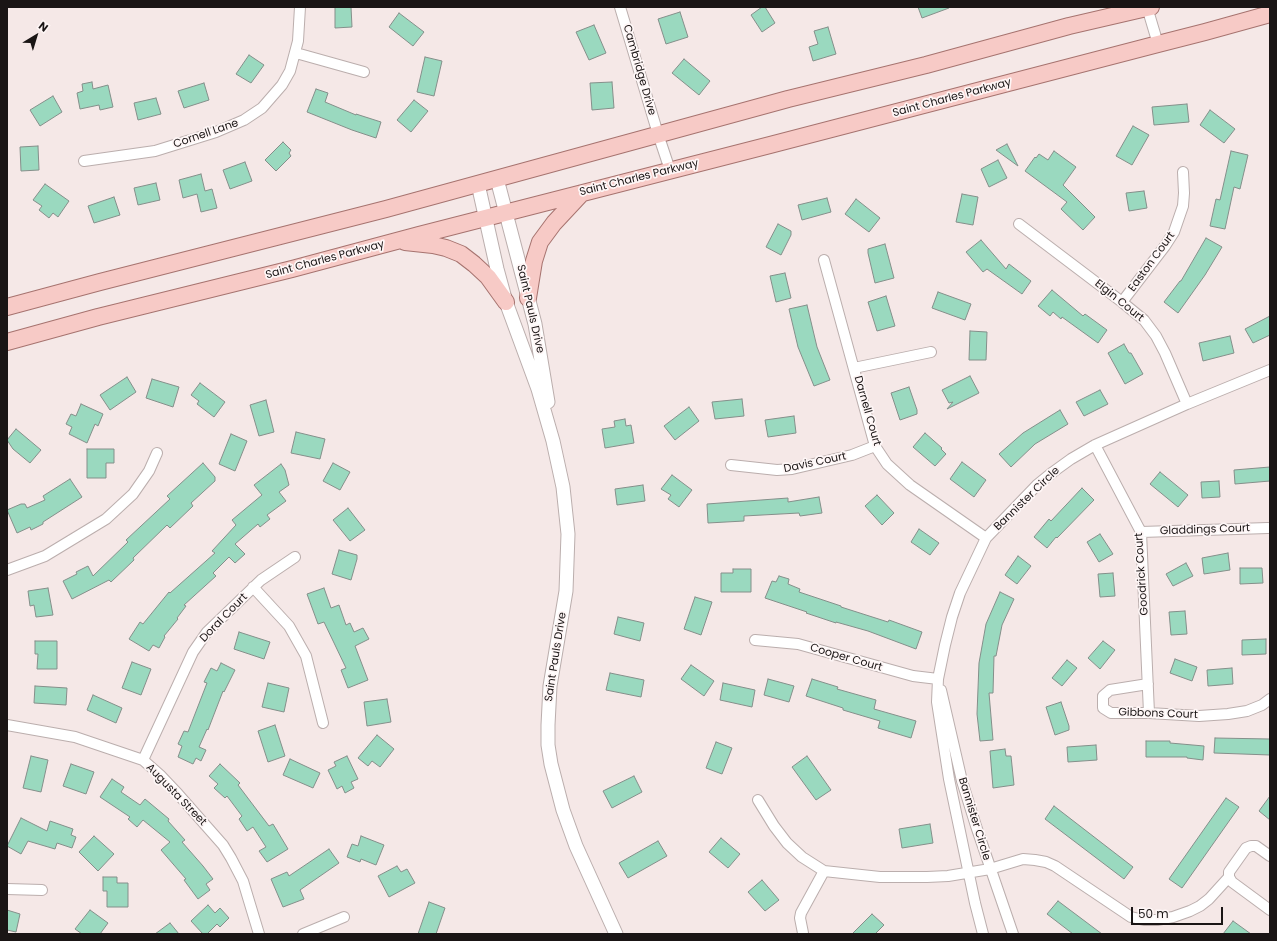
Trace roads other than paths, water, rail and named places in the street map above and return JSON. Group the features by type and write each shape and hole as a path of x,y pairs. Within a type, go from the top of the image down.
{"main road":[{"path":"7,307 497,179 658,134 1070,26 1149,7"},
{"name":"Saint Charles Parkway","path":"7,342 98,317 292,269 582,192 1270,14"},
{"path":"528,298 534,261 540,242 554,223 582,192"},
{"path":"396,241 433,245 461,254 488,277 506,302"}],"street":[{"name":"Cornell Lane","path":"84,161 155,150 216,132 244,120 262,108 282,85 290,71 296,53 300,27 300,7"},
{"name":"Cambridge Drive","path":"620,7 670,170"},
{"path":"1149,7 1158,44"},
{"path":"296,53 364,72"},
{"name":"Easton Court","path":"1122,302 1174,232 1183,206 1183,172"},
{"name":"Saint Pauls Drive","path":"497,179 535,324 563,487 568,534 566,591 550,686 548,745 556,785 576,846 616,934"},
{"name":"Saint Pauls Drive","path":"478,184 506,302 538,390 554,441"},
{"name":"Elgin Court","path":"1020,224 1144,320 1156,336 1165,353 1187,404"},
{"name":"Darnell Court","path":"824,260 875,446 887,464 910,485 986,538"},
{"path":"854,368 931,352"},
{"name":"Bannister Circle","path":"983,934 949,779 937,702 938,679 945,645 958,599 986,538 1032,490 1053,472 1095,445 1187,404 1270,370"},
{"name":"Goodrick Court","path":"1095,445 1141,532 1149,713"},
{"name":"Davis Court","path":"731,465 777,470 792,469 852,455 875,446"},
{"path":"7,570 45,556 106,519 133,494 149,471 157,453"},
{"name":"Gladdings Court","path":"1141,532 1268,528"},
{"name":"Doral Court","path":"143,760 193,652 207,632 261,580 295,557"},
{"path":"253,587 289,626 306,656 323,723"},
{"name":"Cooper Court","path":"754,640 798,644 913,676 938,679"},
{"name":"Bannister Circle","path":"938,679 962,781 990,869 1013,934"},
{"name":"Gibbons Court","path":"1148,684 1110,690 1103,696 1103,708 1111,713 1149,713 1199,716 1247,711 1270,700"},
{"name":"Augusta Street","path":"7,725 74,737 143,760 188,804 231,858 243,882 259,934"},
{"path":"758,800 774,826 788,843 802,857 824,871 903,878 948,876 990,869 1023,859 1035,860 1046,862 1064,871 1131,917 1144,920 1162,919 1190,911 1200,906 1209,899 1229,877 1229,872 1246,848 1256,846 1270,856"},
{"path":"803,933 800,918 801,913 824,871"},
{"path":"1229,877 1232,882 1270,910"},
{"path":"7,889 42,890"},
{"path":"303,934 344,917"}]}
